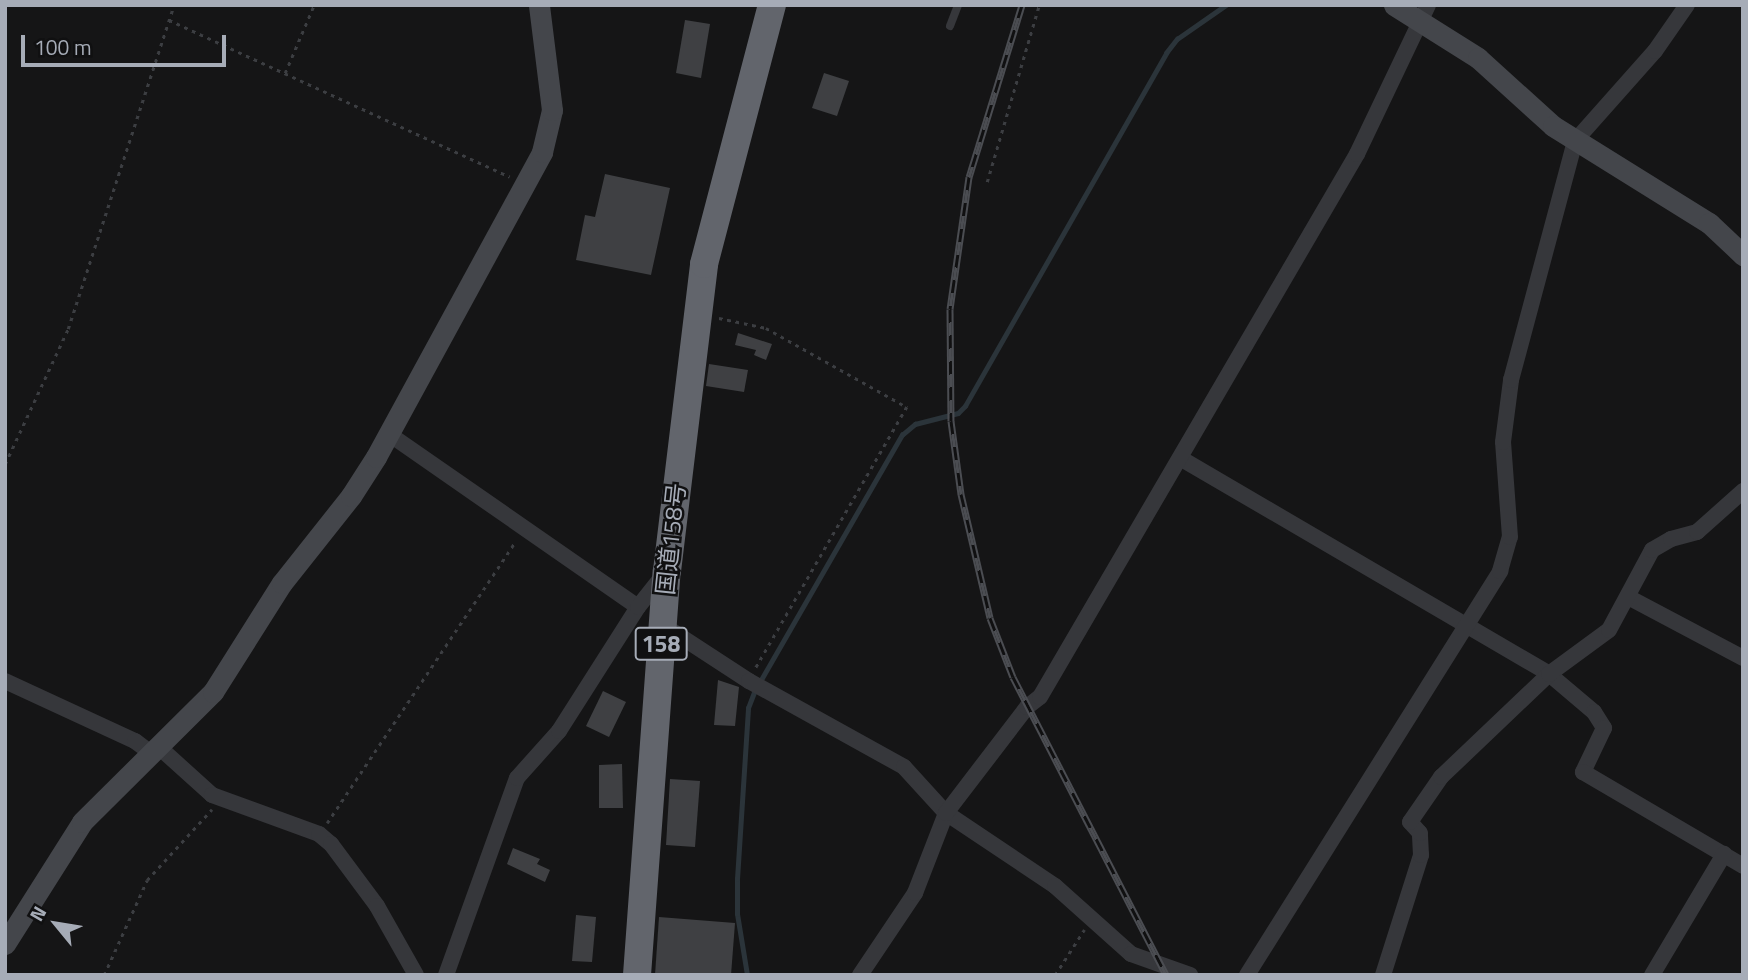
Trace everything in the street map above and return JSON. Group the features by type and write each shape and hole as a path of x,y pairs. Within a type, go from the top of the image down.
{"highway":[{"name":"国道158号","path":"637,975 667,571 698,314 716,211 772,5"},
{"name":"国道158号","path":"698,314 790,5"}],"street":[{"path":"5,944 82,822 156,751 221,682 282,583 351,496 389,434 542,152 552,110 539,5"},
{"path":"1394,5 1425,13 1575,141 1709,223 1743,255"},
{"path":"1247,975 1500,571 1510,537 1503,442 1511,380 1575,141 1655,51 1687,5"},
{"path":"860,975 915,892 946,813 1027,707 1040,697 1357,154 1425,13"},
{"path":"389,434 638,607"},
{"path":"1180,458 1549,674 1594,712 1604,727 1583,772 1743,866"},
{"path":"1383,975 1421,855 1420,834 1409,822 1441,777 1549,674 1609,630 1652,550 1671,539 1697,532 1743,491"},
{"path":"446,975 517,778 559,731 638,607 667,571"},
{"path":"1628,597 1743,658"},
{"path":"663,625 755,684 904,767 946,813 1055,886 1131,954 1190,975"},
{"path":"5,681 156,751 198,785 222,799 319,834 377,906 416,975"},
{"path":"1652,975 1724,854"}],"lane":[{"path":"950,26 958,5"}],"path":[{"path":"5,464 68,329 174,5"},
{"path":"285,73 314,5"},
{"path":"986,182 1039,5"},
{"path":"169,20 526,184"},
{"path":"698,314 766,328 907,407 755,684"},
{"path":"319,834 525,528"},
{"path":"104,975 158,863 222,799"},
{"path":"1055,975 1092,919"}],"building":[{"path":"685,20 710,24 701,78 676,73"},
{"path":"824,73 849,81 837,116 812,108"},
{"path":"605,174 670,188 651,275 576,260 585,215 595,217"},
{"path":"738,333 772,344 766,360 754,355 756,350 735,345"},
{"path":"709,364 748,370 744,392 706,386"},
{"path":"718,680 739,687 735,726 714,725"},
{"path":"603,691 626,702 609,737 586,726"},
{"path":"622,764 623,808 599,808 599,765"},
{"path":"670,779 700,781 695,847 666,845"},
{"path":"513,848 540,859 537,864 550,870 545,882 507,864"},
{"path":"576,915 596,917 592,962 572,961"},
{"path":"659,917 735,923 731,975 655,975"}],"waterway":[{"path":"747,975 737,914 737,879 748,708 754,692 902,435 915,424 958,413 965,406 1166,53 1177,39 1226,5"}],"railway":[{"path":"1022,5 969,177 950,309 951,421 961,494 990,618 1013,677 1166,975"}]}
